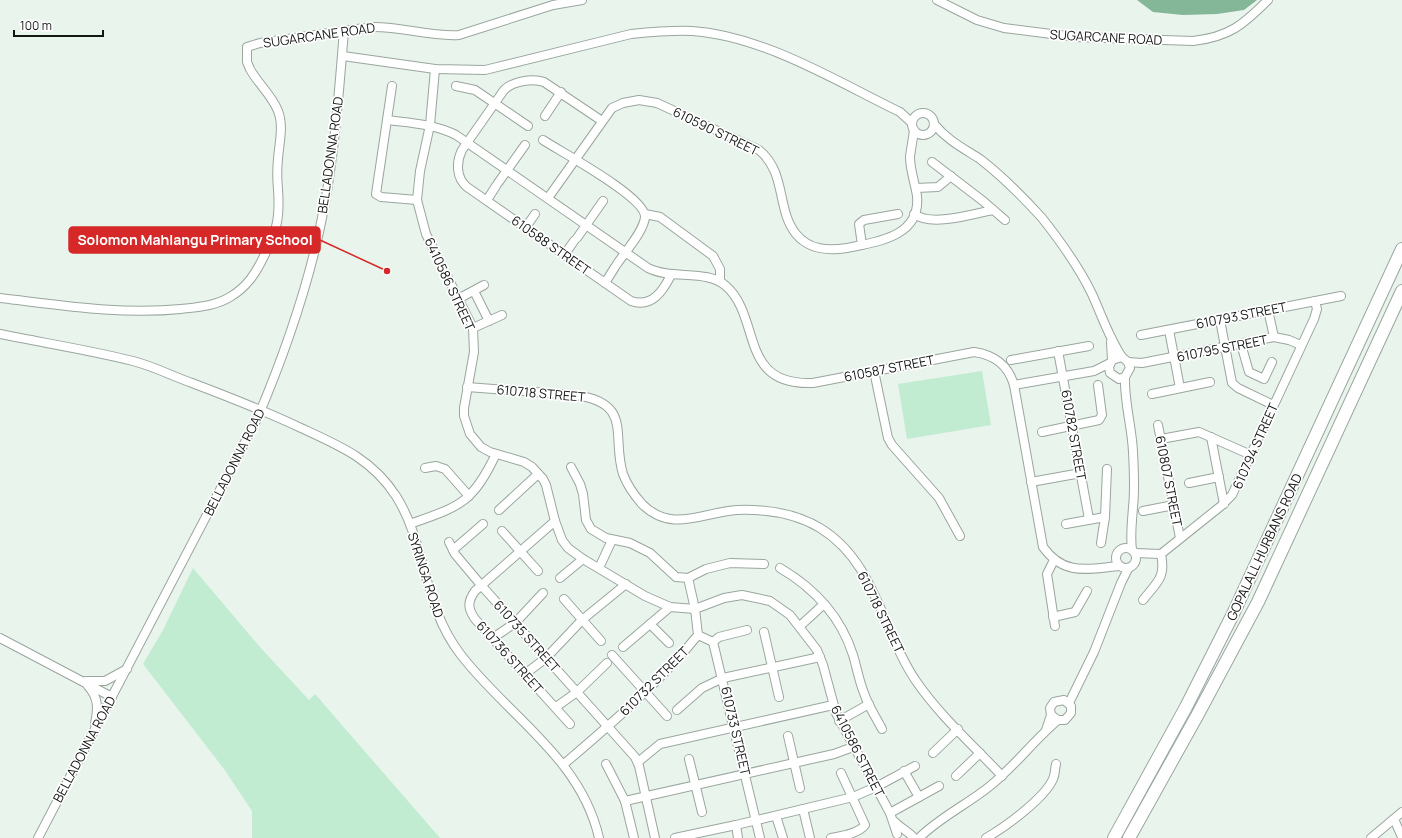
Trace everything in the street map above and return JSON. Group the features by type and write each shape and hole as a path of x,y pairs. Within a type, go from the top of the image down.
{"highway":[{"name":"GOPALALL HURBANS ROAD","path":"1114,838 1186,707 1236,608 1402,249"},
{"name":"GOPALALL HURBANS ROAD","path":"1129,838 1258,602 1402,291"},
{"path":"1374,352 1384,339 1402,306"}],"street":[{"name":"SUGARCANE ROAD","path":"0,298 77,308 120,311 162,311 206,306 220,302 239,291 253,276 264,255 275,232 280,212 277,170 281,126 280,116 273,101 250,69 247,62 247,47 260,43 344,30 389,27 427,34 448,36 459,35 553,5 582,0"},
{"name":"SUGARCANE ROAD","path":"937,0 977,20 1004,28 1075,36 1193,41 1207,40 1231,32 1247,20 1268,0"},
{"name":"BELLADONNA ROAD","path":"38,838 262,409 298,312 315,250 324,208 333,146 344,30"},
{"path":"342,56 435,69 485,70 631,34 654,31 693,31 739,40 768,50 809,67 900,112 929,115 934,124 945,137 980,159 1000,176 1041,217 1058,238 1082,276 1111,341 1125,360 1128,374 1125,392 1132,428 1134,459 1134,500 1130,535 1135,555 1134,565 1074,569 1054,560 1047,574 1055,626"},
{"name":"6410586 STREET","path":"435,69 430,125 420,171 417,200 426,234 473,328 474,352 467,387 464,416 470,434 481,447 496,454 524,462 538,474 546,485 559,533 568,548 584,560 659,604 670,607 696,609 735,595 751,596 779,605 800,626 820,657 833,705 839,720 894,822 904,835"},
{"name":"610588 STREET","path":"602,121 561,92 540,80 516,83 507,87 462,150 457,161 460,175 464,184 631,301 636,303 648,302 659,295 670,275"},
{"path":"392,86 376,194 381,197 417,200"},
{"path":"456,86 475,90 528,126"},
{"path":"545,116 561,92"},
{"name":"610590 STREET","path":"548,198 612,108 623,103 648,100 753,146 769,159 775,169 788,219 794,230 802,239 817,248 830,250 862,245 895,236 907,226 914,214 917,198 911,166 913,126"},
{"path":"900,112 913,126 926,134 945,137"},
{"path":"913,126 918,114"},
{"path":"387,120 430,125 446,129 648,268 670,275 702,277 720,281 720,269 713,256 660,217 645,214 636,201 628,194 543,140"},
{"path":"912,148 934,124"},
{"path":"487,200 525,145"},
{"path":"932,162 1005,220"},
{"path":"916,188 938,186 951,176"},
{"path":"565,254 603,201"},
{"path":"914,214 920,218 935,220 993,210"},
{"path":"526,227 535,214"},
{"path":"605,283 641,229 645,214"},
{"path":"862,245 859,224 864,220 898,214"},
{"name":"610587 STREET","path":"720,281 734,294 740,304 753,347 761,360 771,372 785,380 799,384 813,383 974,352 984,353 1002,363 1011,376 1014,385 1041,538 1044,547 1054,560"},
{"path":"458,299 484,285"},
{"path":"474,291 489,321"},
{"name":"610793 STREET","path":"1142,335 1341,296"},
{"name":"610794 STREET","path":"1161,554 1224,504 1232,495 1314,319 1317,309 1315,301"},
{"path":"1268,310 1274,338"},
{"path":"473,328 502,315"},
{"path":"1220,320 1232,384 1273,405"},
{"path":"1169,330 1180,388"},
{"name":"SYRINGA ROAD","path":"0,334 136,362 262,409 347,449 362,458 385,481 402,506 410,524 433,604 450,639 471,666 564,764 586,800 599,838"},
{"name":"610795 STREET","path":"1142,363 1274,338 1289,340 1301,346"},
{"path":"1111,341 1113,376 1125,392"},
{"path":"1241,344 1249,372 1264,379 1272,362"},
{"path":"1011,360 1089,346"},
{"name":"610782 STREET","path":"1058,351 1089,519"},
{"path":"1014,385 1094,371 1111,362 1125,360 1142,363"},
{"path":"1094,371 1113,376 1128,374 1142,363"},
{"path":"874,371 888,438 892,445 939,498 960,536"},
{"path":"1152,394 1210,382"},
{"path":"1042,432 1095,421 1101,418 1102,415 1098,385"},
{"name":"610718 STREET","path":"467,387 588,396 601,402 613,414 618,426 623,474 628,484 643,504 660,515 672,520 690,520 735,510 769,511 796,517 811,523 833,536 845,548 864,573 915,679 937,708 1002,776"},
{"name":"610807 STREET","path":"1158,426 1180,538"},
{"path":"1161,439 1199,432 1251,455"},
{"path":"1211,437 1224,504"},
{"path":"410,524 450,509 470,496 484,478 496,454"},
{"path":"425,468 436,466 445,469 470,496"},
{"path":"571,466 583,494 588,525 597,533 612,540 639,547 659,560 672,575 681,578 688,578 706,569 730,563 764,564"},
{"path":"1101,543 1105,517 1107,469"},
{"path":"1031,482 1081,473"},
{"path":"499,510 538,474"},
{"path":"1189,483 1219,477"},
{"path":"1142,511 1174,506"},
{"path":"1066,524 1105,517"},
{"name":"610736 STREET","path":"555,521 481,585 470,598 469,606 475,619 570,724"},
{"path":"453,550 482,524"},
{"path":"502,531 538,571"},
{"path":"1066,701 1075,688 1105,625 1121,583 1121,565 1117,553 1123,548 1130,535"},
{"path":"599,568 612,540"},
{"name":"610735 STREET","path":"449,542 453,550 481,585 631,751 638,762"},
{"path":"1123,548 1135,555 1161,554 1164,568 1143,600"},
{"path":"560,578 584,560"},
{"path":"780,568 804,582 824,604 839,624 853,655 864,695 882,729"},
{"name":"610732 STREET","path":"564,764 608,727 645,692 678,660 698,635 696,609 688,578"},
{"path":"525,674 546,658 582,620 626,584"},
{"path":"1053,617 1075,612 1087,591"},
{"path":"493,638 515,623 543,593"},
{"path":"564,599 601,641"},
{"path":"800,626 824,604"},
{"path":"623,647 670,607"},
{"path":"650,624 669,643"},
{"path":"698,635 713,642 719,637 748,630"},
{"path":"764,632 779,697"},
{"path":"0,638 112,697"},
{"name":"610733 STREET","path":"713,642 746,772 760,838"},
{"path":"612,655 667,716"},
{"path":"677,710 702,688 723,678 820,657"},
{"path":"556,708 577,692 607,662"},
{"path":"80,680 92,682 105,681 128,668"},
{"path":"80,680 94,694 97,703 94,732"},
{"path":"1045,731 1051,714 1050,708 1054,702 1066,701"},
{"path":"919,838 928,829 969,803 1002,776 1045,731 1058,720 1065,720 1070,716 1072,709 1066,701"},
{"path":"839,720 869,704"},
{"path":"655,838 638,762 660,744 734,726 833,705"},
{"path":"1051,714 1058,720"},
{"path":"933,753 958,729"},
{"path":"788,736 800,788"},
{"path":"624,801 746,772 834,754 853,747"},
{"path":"956,776 980,753"},
{"path":"689,759 702,812"},
{"path":"606,764 624,801 634,838"},
{"path":"986,838 1025,810 1043,791 1053,779 1056,764"},
{"path":"676,838 776,816 852,797 876,787 915,766"},
{"path":"904,771 919,797"},
{"path":"831,838 848,834 863,828 865,825 842,773"},
{"path":"890,813 939,786"},
{"path":"802,809 810,838"},
{"path":"1371,838 1402,812"},
{"path":"776,816 783,838"},
{"path":"1394,819 1402,837"},
{"path":"736,825 738,838"},
{"path":"904,835 928,829"}],"shaded area":[{"path":"1137,0 1257,0 1244,10 1217,14 1183,15 1153,12"},
{"path":"982,371 991,425 907,439 898,384"},
{"path":"193,568 259,646 309,700 315,694 440,838 252,838 252,811 224,769 143,664 163,630"}],"place":[{"name":"Solomon Mahlangu Primary School","path":"387,271"}]}
